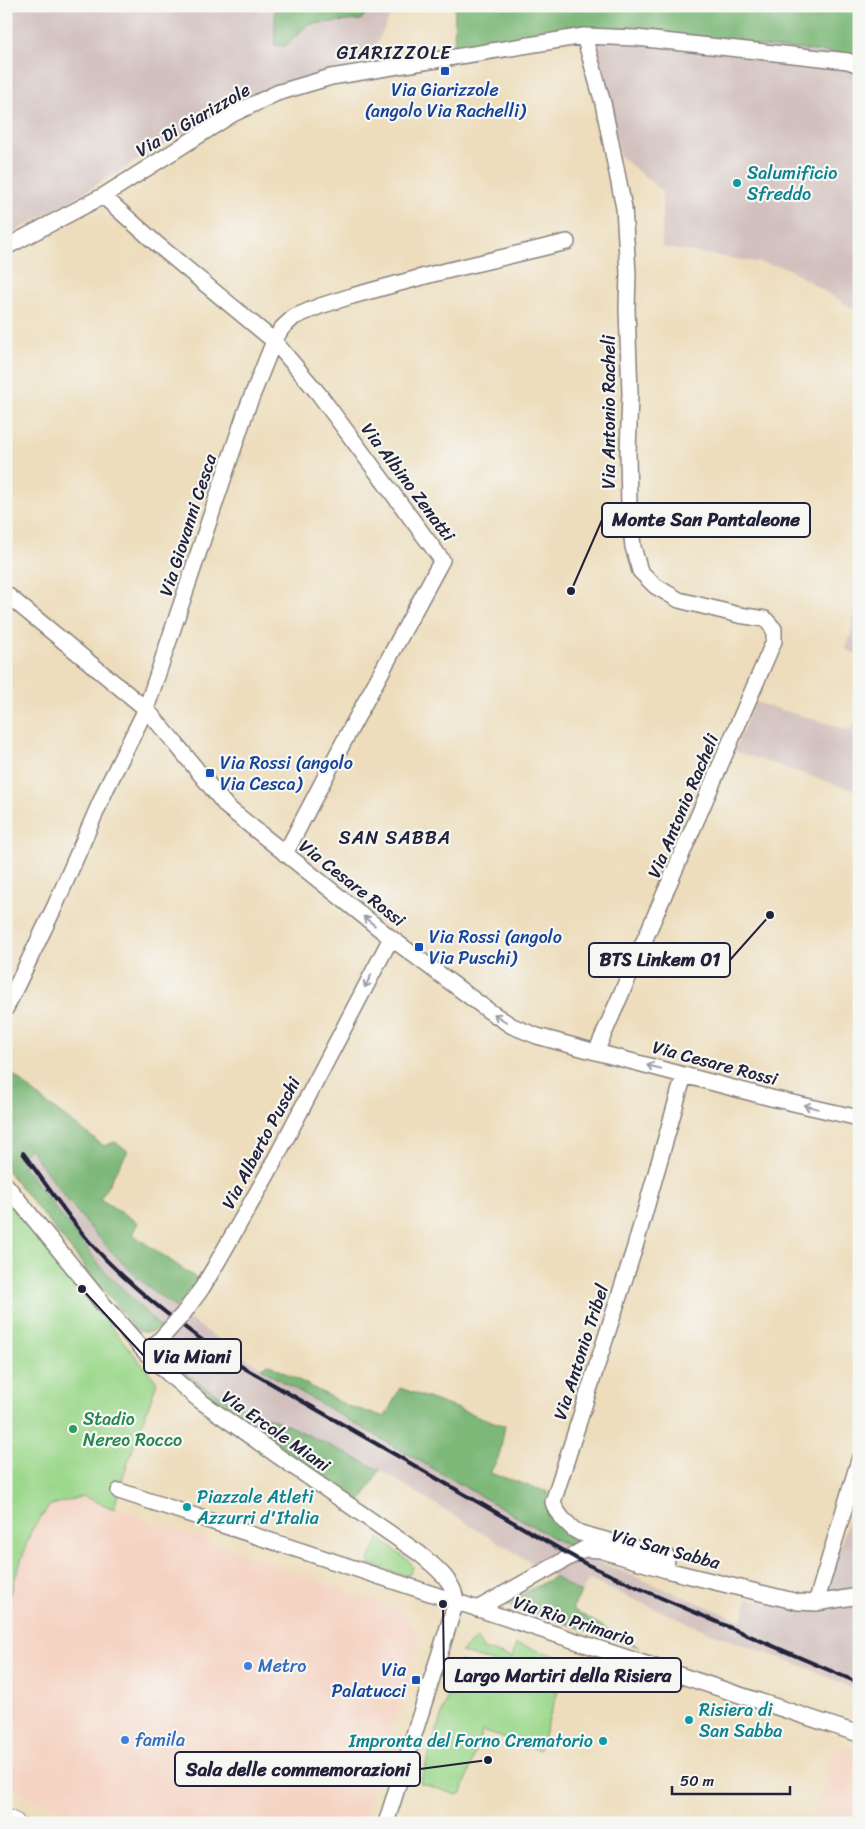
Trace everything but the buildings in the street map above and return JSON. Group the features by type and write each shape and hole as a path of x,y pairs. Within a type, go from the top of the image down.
{"main road":[{"path":"6,1819 15,1823"}],"street":[{"name":"Via Di Giarizzole","path":"6,247 103,196 233,114 277,93 330,77 584,36 636,38 848,61 859,65"},
{"name":"Via Antonio Racheli","path":"584,36 603,103 624,208 628,264 629,508 633,547 640,571 656,586 679,600 739,615 765,619 774,628 774,641 596,1052"},
{"name":"Via Albino Zenatti","path":"103,196 165,251 274,341 318,393 442,560 285,854"},
{"name":"Via Giovanni Cesca","path":"7,1002 55,906 106,789 146,709 246,411 274,341 282,328 294,317 320,306 433,274 567,242"},
{"name":"Via Cesare Rossi","path":"6,594 146,709 227,807 391,938 512,1026 537,1036 596,1052 771,1098 859,1118"},
{"name":"Via Alberto Puschi","path":"147,1354 183,1314 214,1268 268,1173 391,938"},
{"name":"Via Antonio Tribel","path":"666,1570 667,1557 587,1535 573,1529 556,1510 553,1502 634,1250 684,1075"},
{"name":"Via Ercole Miani","path":"6,1185 104,1306 147,1354 199,1400 420,1554 445,1578 453,1589 456,1602"},
{"path":"816,1603 859,1460"},
{"path":"119,1491 456,1602 386,1823"},
{"name":"Via San Sabba","path":"477,1608 584,1549 600,1550 666,1570 798,1602 816,1603 859,1596"},
{"name":"Via Rio Primario","path":"456,1602 859,1734"}],"shaded area":[{"path":"6,6 275,6 275,45 308,24 361,20 370,6 395,6 370,58 269,90 215,114 54,210 6,236"},
{"path":"592,29 855,55 859,29 859,312 785,267 662,247 662,191 620,156"},
{"path":"859,575 859,655 846,649 851,633"},
{"path":"755,702 849,730 859,717 859,792 734,751"},
{"path":"29,1149 76,1213 105,1245 136,1276 189,1319 276,1378 590,1558 742,1621 748,1598 792,1608 826,1593 848,1521 859,1522 859,1691 810,1669 711,1633 589,1580 581,1593 380,1470 287,1425 233,1403 201,1385 161,1353 172,1339 101,1267 39,1189 17,1158"},
{"path":"83,1496 400,1610 421,1639 362,1823 97,1823 6,1788 6,1605 31,1531 49,1506"},
{"path":"835,1744 859,1751 859,1823 811,1823"}],"green space":[{"path":"275,6 370,6 361,20 308,24 286,46 275,45"},
{"path":"455,6 859,6 859,29 855,55 582,28 454,51"},
{"path":"6,1068 42,1100 104,1146 115,1142 128,1151 100,1199 138,1223 132,1234 199,1280 176,1308 150,1288 106,1246 66,1199 30,1149 17,1158 101,1267 161,1328 147,1332 134,1328 6,1169"},
{"name":"Stadio Nereo Rocco","path":"6,1200 157,1382 123,1476 114,1509 83,1496 49,1506 31,1531 6,1605"},
{"path":"161,1353 201,1385 233,1403 287,1425 380,1470 360,1503 226,1409 197,1386"},
{"path":"268,1364 348,1406 385,1417 400,1388 505,1426 499,1456 490,1473 548,1492 549,1515 566,1534 582,1542 569,1547 261,1368"},
{"path":"379,1538 411,1563 413,1567 410,1574 406,1576 368,1563"},
{"path":"554,1577 581,1593 572,1609 639,1647 505,1604"},
{"path":"477,1638 483,1649 512,1658 516,1644 567,1659 560,1683 461,1652"},
{"path":"459,1661 558,1691 539,1750 482,1731 462,1793 457,1795 420,1783"}],"railway":[{"path":"23,1153 74,1223 108,1262 141,1293 232,1361 586,1564 859,1683"}],"place":[{"name":"Via Giarizzole (angolo Via Rachelli)","path":"445,71"},
{"name":"Salumificio Sfreddo","path":"737,183"},
{"name":"Monte San Pantaleone","path":"571,591"},
{"name":"Via Rossi (angolo Via Cesca)","path":"210,773"},
{"name":"BTS Linkem 01","path":"770,915"},
{"name":"Via Rossi (angolo Via Puschi)","path":"419,947"},
{"name":"Via Miani","path":"82,1289"},
{"name":"Stadio Nereo Rocco","path":"73,1429"},
{"name":"Piazzale Atleti Azzurri d'Italia","path":"187,1507"},
{"name":"Largo Martiri della Risiera","path":"443,1604"},
{"name":"Metro","path":"248,1666"},
{"name":"Via Palatucci","path":"416,1680"},
{"name":"Risiera di San Sabba","path":"689,1720"},
{"name":"famila","path":"125,1740"},
{"name":"Impronta del Forno Crematorio","path":"603,1741"},
{"name":"Sala delle commemorazioni","path":"488,1760"}],"district":[{"name":"GIARIZZOLE","path":"394,52"},
{"name":"SAN SABBA","path":"395,837"}]}
